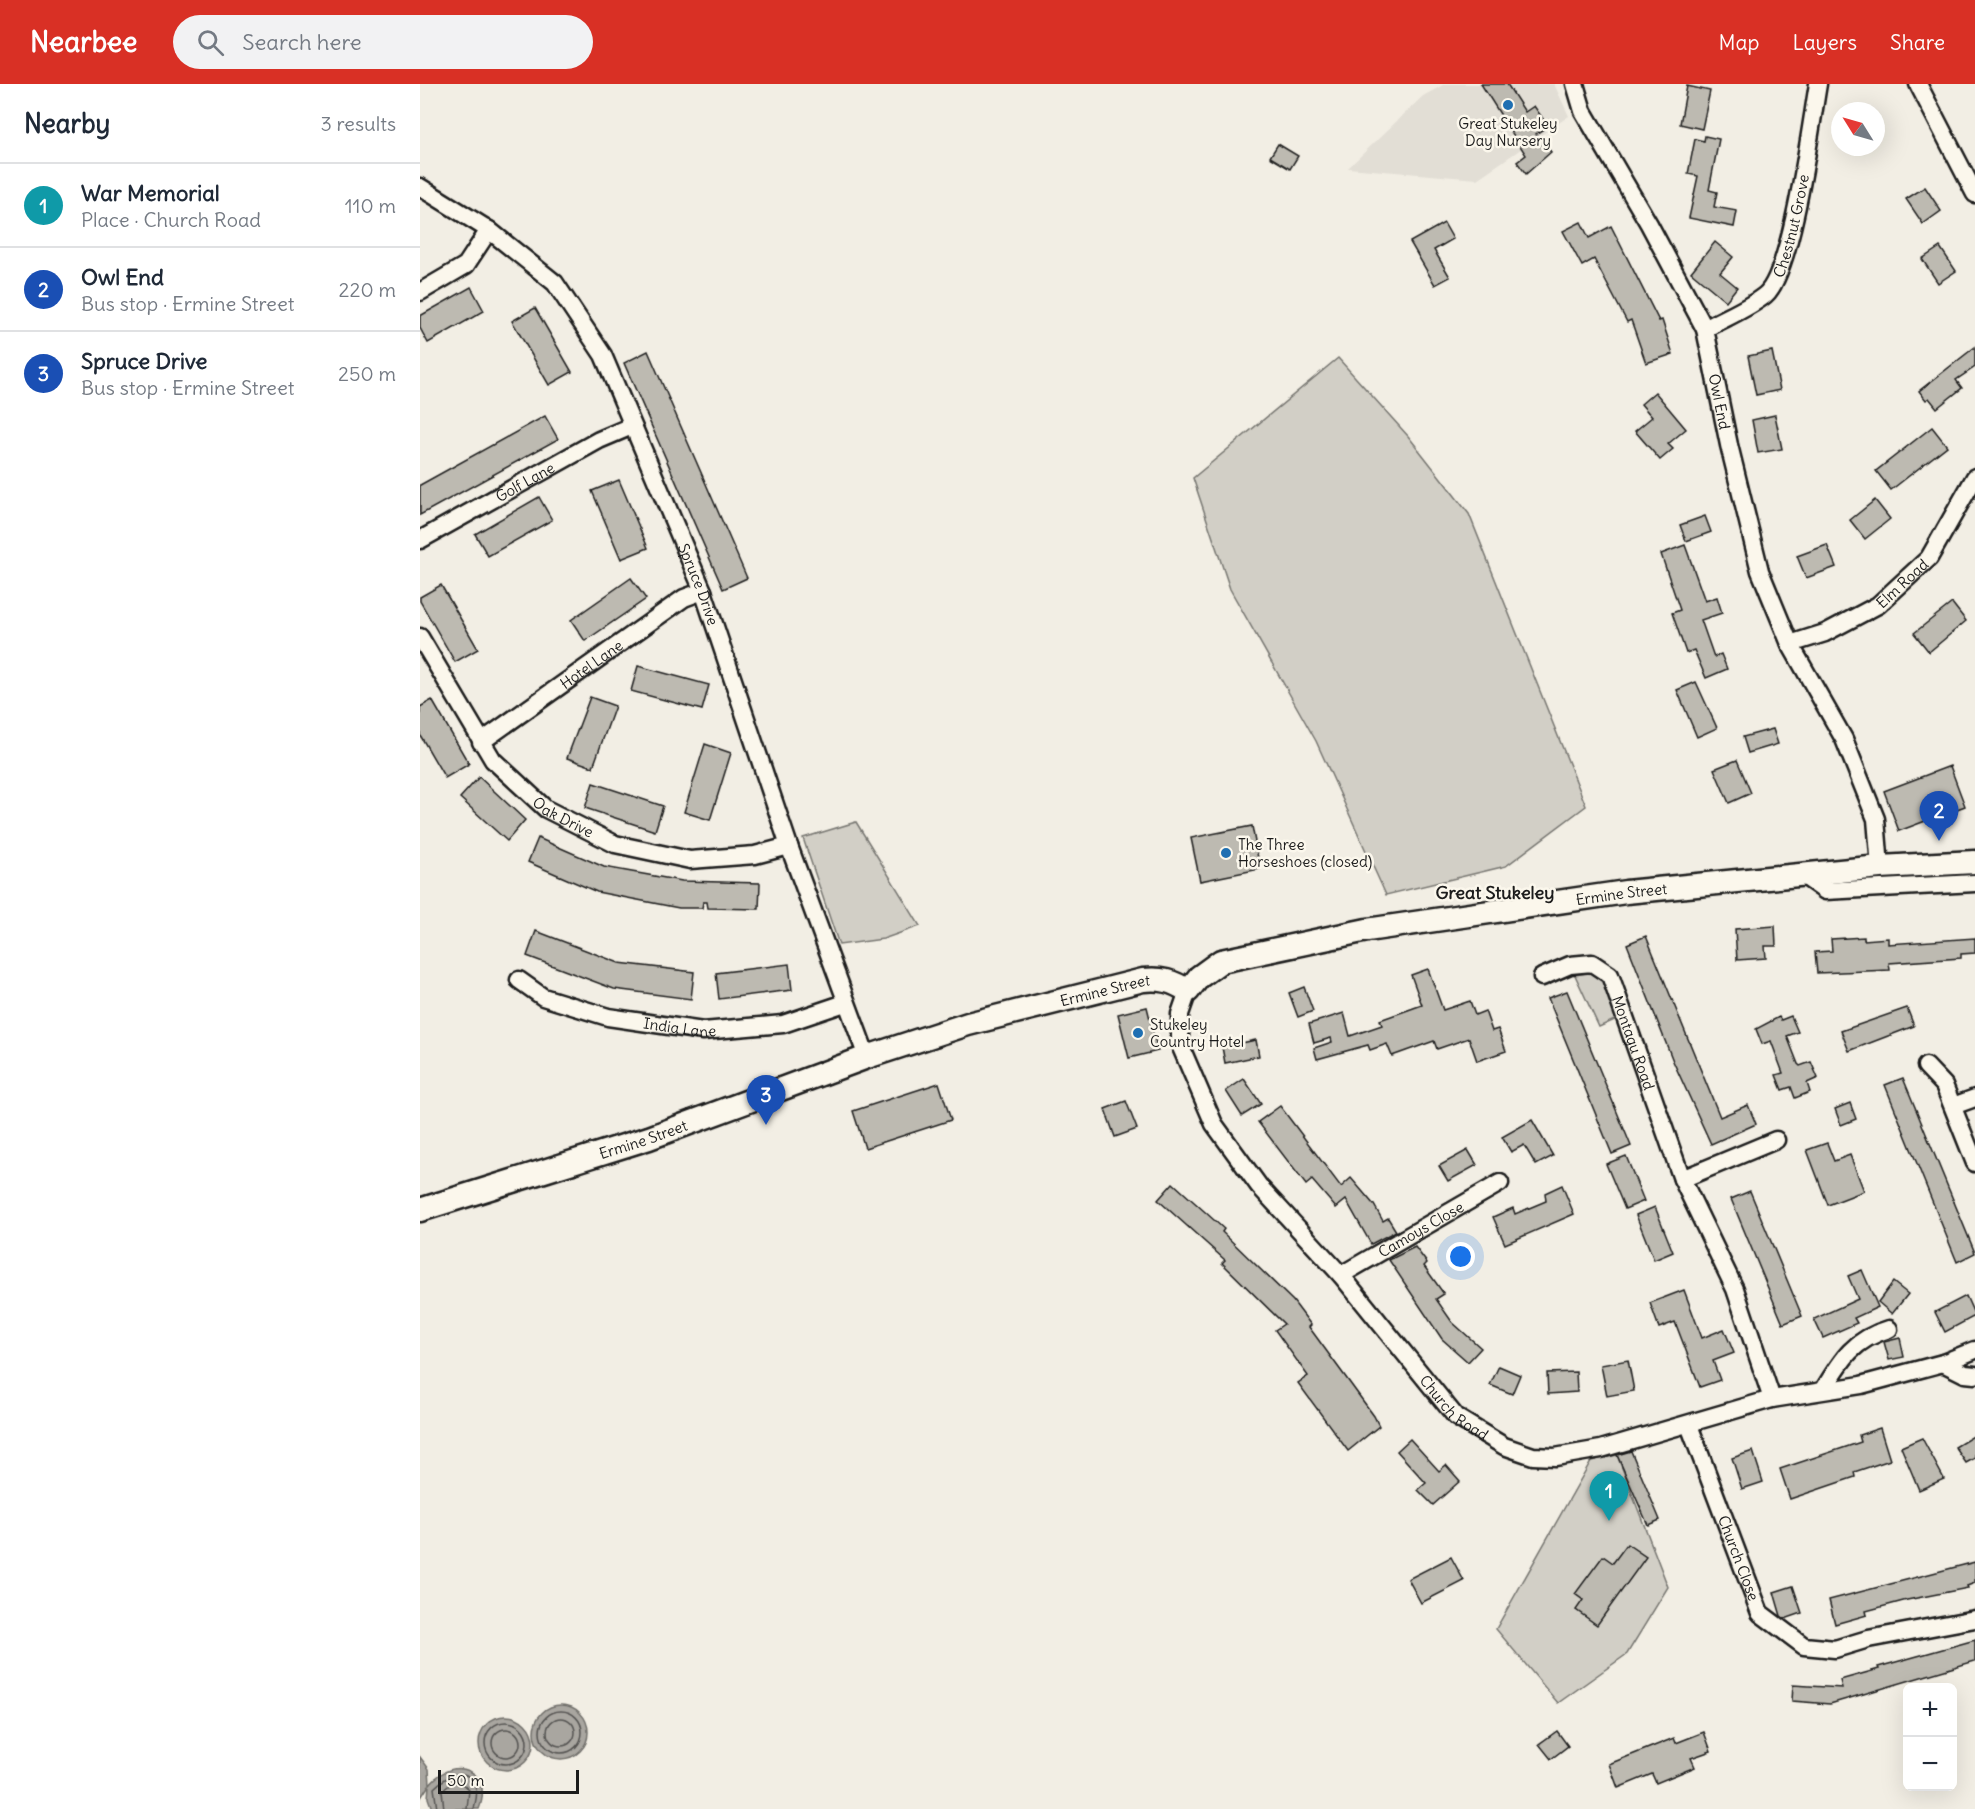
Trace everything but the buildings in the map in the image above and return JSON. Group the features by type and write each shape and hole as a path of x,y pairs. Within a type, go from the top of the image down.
{"street":[{"name":"Owl End","path":"1575,84 1583,111 1649,224 1705,329 1729,445 1760,571 1790,645 1844,739 1876,819 1880,867"},
{"name":"Chestnut Grove","path":"1705,329 1766,295 1778,275 1794,211 1818,84"},
{"path":"1918,84 1975,194"},
{"name":"Spruce Drive","path":"420,187 489,230 555,283 603,356 704,591 789,846 845,1003 867,1057"},
{"path":"420,292 466,265 489,230"},
{"name":"Golf Lane","path":"420,540 599,440 632,426"},
{"name":"Elm Road","path":"1790,645 1825,633 1878,604 1929,558 1975,477"},
{"name":"Hotel Lane","path":"481,742 684,598 704,591"},
{"name":"Oak Drive","path":"420,637 493,760 546,809 615,844 690,860 755,855 789,846"},
{"name":"Ermine Street","path":"420,1210 638,1141 867,1057 1016,1011 1143,980 1158,979 1173,982 1188,991 1199,977 1221,961 1367,930 1570,899 1801,874 1975,862"},
{"path":"1801,874 1825,891 1975,883"},
{"name":"Montagu Road","path":"1542,977 1570,965 1592,963 1610,975 1682,1179 1735,1289 1772,1399"},
{"name":"India Lane","path":"519,980 543,997 608,1017 703,1031 783,1024 845,1003"},
{"name":"Church Road","path":"1188,991 1180,1014 1180,1046 1214,1124 1259,1186 1341,1275 1456,1417 1504,1446 1533,1456 1555,1457 1601,1449 1772,1399 1861,1385 1975,1350"},
{"path":"1926,1066 1944,1085 1975,1163"},
{"path":"1953,1106 1975,1098"},
{"path":"1682,1179 1776,1140"},
{"name":"Camoys Close","path":"1341,1275 1500,1183"},
{"path":"1824,1389 1843,1356 1871,1334 1889,1329"},
{"path":"1942,1362 1965,1374 1975,1375"},
{"name":"Church Close","path":"1689,1425 1760,1613 1804,1646 1835,1649 1868,1639 1975,1619"}],"shaded area":[{"path":"1445,84 1554,84 1569,116 1477,179 1348,168 1423,96"},
{"path":"1338,358 1408,436 1469,514 1586,806 1506,866 1386,895 1316,741 1230,589 1193,478"},
{"path":"856,822 920,926 883,939 839,945 803,838"},
{"path":"1592,972 1602,979 1619,1018 1599,1027 1575,975"},
{"path":"1617,1455 1668,1587 1627,1654 1558,1703 1496,1629 1591,1461"}],"water":[{"path":"556,1705 566,1705 576,1709 584,1717 588,1732 584,1747 576,1755 566,1759 556,1759 546,1755 538,1747 534,1737 534,1727 538,1717 546,1709"},
{"path":"501,1716 511,1716 521,1720 529,1728 533,1743 529,1758 521,1766 511,1770 501,1770 491,1766 483,1758 479,1748 479,1738 483,1728 491,1720"},
{"path":"420,1757 429,1769 430,1784 450,1770 470,1771 477,1777 481,1785 482,1796 479,1809 432,1809 428,1798 429,1785 420,1799"}],"place":[{"name":"Great Stukeley Day Nursery","path":"1508,105"},
{"name":"Owl End","path":"1939,841"},
{"name":"The Three Horseshoes (closed)","path":"1226,853"},
{"name":"Stukeley Country Hotel","path":"1138,1033"},
{"name":"Spruce Drive","path":"766,1125"},
{"name":"War Memorial","path":"1609,1521"}],"district":[{"name":"Great Stukeley","path":"1495,892"}]}
